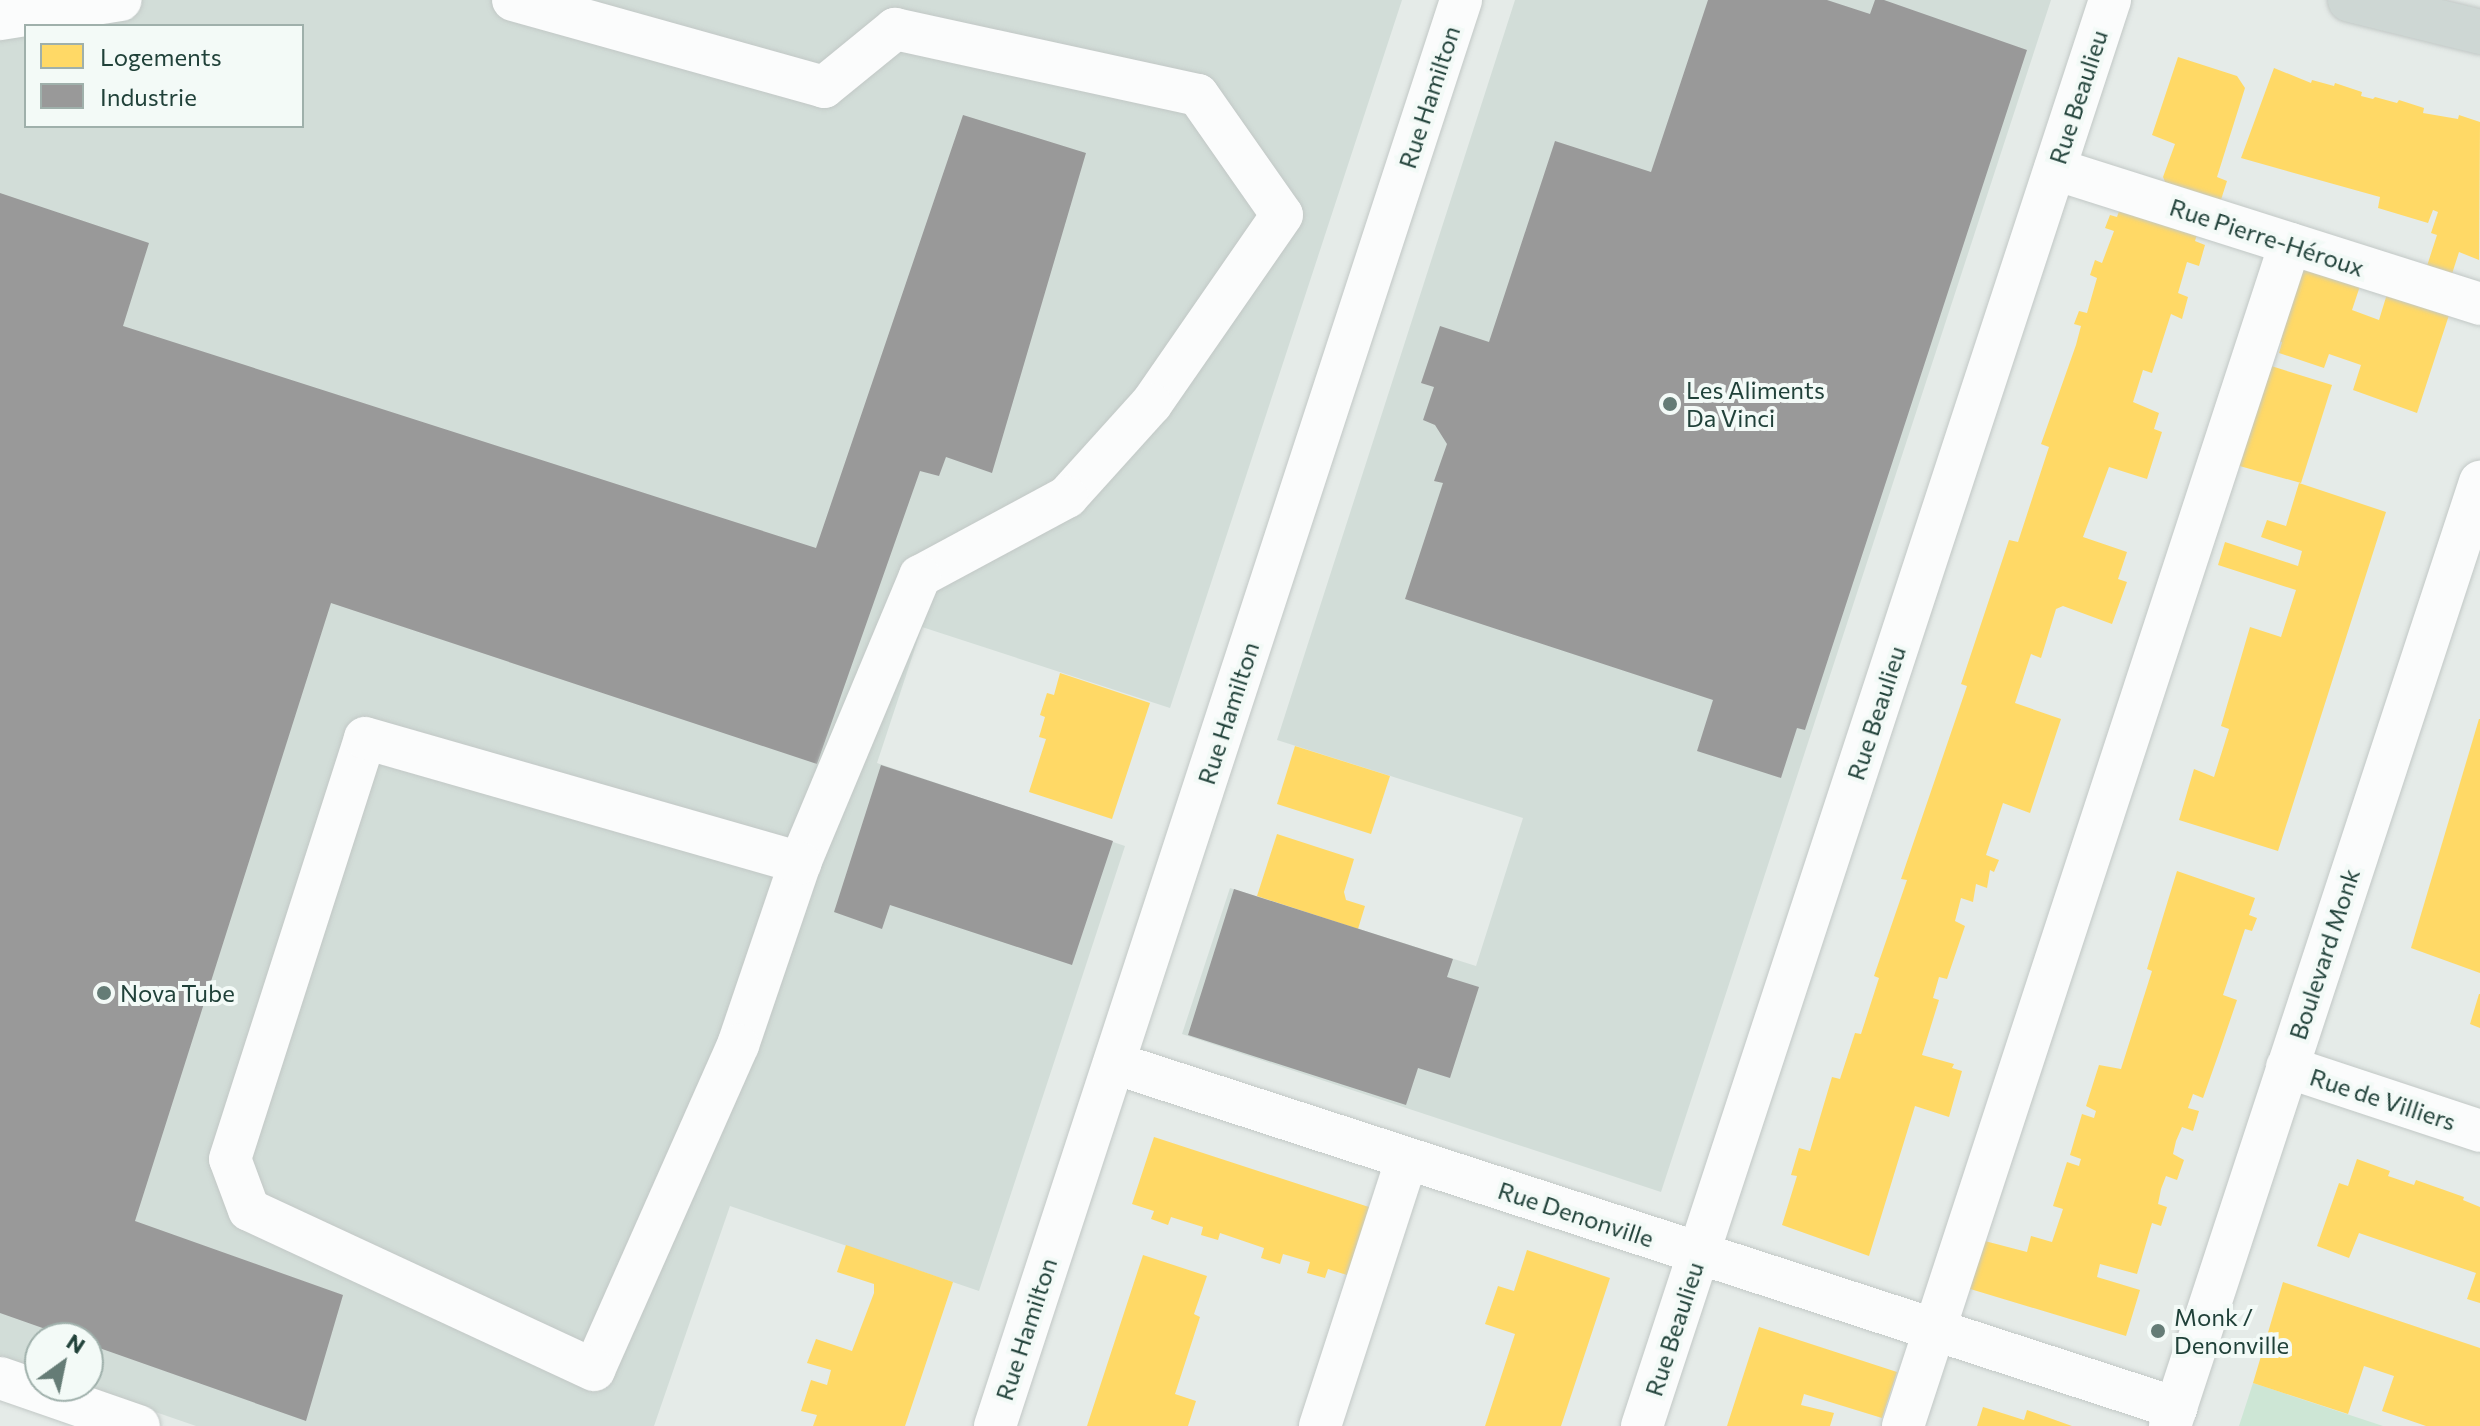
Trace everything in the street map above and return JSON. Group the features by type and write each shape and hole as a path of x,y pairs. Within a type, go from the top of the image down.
{"main road":[{"path":"2350,0 2480,32"}],"street":[{"path":"0,19 121,0"},
{"path":"513,0 824,87 895,29 1198,95 1282,215 1151,404 1067,497 920,576 800,863 738,1045 594,1370 249,1210 230,1159 365,738 800,863"},
{"name":"Rue Hamilton","path":"995,1426 1461,0"},
{"name":"Rue Beaulieu","path":"1642,1426 2110,0"},
{"name":"Rue Pierre-Héroux","path":"2055,169 2480,304"},
{"path":"1903,1426 2290,244"},
{"name":"Boulevard Monk","path":"2173,1417 2480,482"},
{"name":"Rue Denonville","path":"1114,1063 1934,1329 2173,1417"},
{"name":"Rue de Villiers","path":"2287,1067 2480,1131"},
{"path":"1320,1426 1407,1159"},
{"path":"0,1378 139,1426"}],"shaded area":[{"path":"0,0 1402,0 1170,708 922,627 877,763 1125,846 979,1291 730,1206 654,1426 196,1426 104,1394 104,1322 24,1322 24,1366 0,1358"},
{"path":"1515,0 2051,0 1661,1192 1182,1034 1230,888 1476,966 1523,818 1277,740"}],"green space":[{"path":"2253,1383 2383,1426 2239,1426"}],"building: Logements":[{"path":"2178,57 2237,76 2245,88 2217,177 2227,181 2218,209 2166,184 2163,177 2175,144 2152,135"},
{"path":"2274,68 2311,83 2312,80 2334,86 2335,83 2362,92 2361,96 2397,103 2399,100 2424,108 2423,113 2458,119 2459,115 2480,122 2479,260 2459,252 2451,277 2426,269 2437,235 2431,233 2438,212 2433,210 2428,223 2378,208 2380,197 2241,158"},
{"path":"2123,199 2200,225 2195,241 2205,245 2199,266 2187,262 2178,293 2188,297 2182,319 2171,314 2152,373 2143,370 2133,402 2159,413 2154,429 2162,432 2147,479 2109,467 2083,537 2127,552 2118,579 2127,582 2112,624 2063,606 2056,609 2041,658 2031,654 2015,703 2061,719 2030,813 2003,803 1986,855 1999,860 1994,872 1990,870 1987,888 1976,884 1973,902 1961,898 1955,921 1965,926 1947,979 1939,977 1933,998 1939,1000 1922,1055 1954,1064 1952,1068 1962,1071 1949,1117 1915,1106 1869,1256 1782,1225 1797,1176 1791,1175 1799,1148 1810,1151 1832,1077 1840,1079 1855,1033 1861,1034 1879,978 1874,976 1907,880 1901,879 1967,686 1961,684 2009,540 2018,542 2049,447 2041,444 2081,326 2074,324 2079,311 2087,313 2097,278 2090,275 2095,260 2102,263 2114,231 2105,228 2110,215 2117,217"},
{"path":"2299,263 2361,283 2352,310 2379,320 2387,294 2449,315 2417,413 2353,390 2361,365 2329,354 2324,368 2279,353 2282,342 2274,340"},
{"path":"2268,365 2332,385 2301,483 2236,465"},
{"path":"2299,483 2386,512 2278,851 2179,820 2194,769 2214,777 2229,729 2221,726 2250,627 2281,637 2296,590 2218,565 2225,542 2298,566 2302,551 2261,537 2267,520 2286,526"},
{"path":"1060,673 1150,703 1112,819 1029,792 1046,739 1039,737 1045,717 1040,715 1047,693 1054,695"},
{"path":"2480,719 2480,973 2411,948"},
{"path":"1295,746 1390,776 1371,834 1277,804"},
{"path":"1277,834 1354,859 1344,892 1346,900 1365,906 1358,929 1257,896"},
{"path":"2177,871 2255,898 2249,915 2257,918 2252,931 2245,929 2223,995 2237,1000 2203,1098 2193,1094 2188,1108 2199,1111 2193,1131 2182,1127 2176,1141 2173,1154 2184,1160 2177,1180 2166,1176 2161,1189 2158,1204 2167,1207 2161,1226 2152,1223 2137,1274 2100,1264 2097,1277 2140,1290 2126,1336 1967,1288 1981,1240 2027,1252 2031,1236 2052,1242 2063,1209 2053,1206 2067,1162 2079,1166 2081,1159 2070,1155 2082,1114 2094,1118 2096,1111 2086,1106 2099,1065 2121,1069 2152,971 2147,969"},
{"path":"2480,994 2480,1028 2470,1024"},
{"path":"1154,1137 1372,1208 1350,1276 1328,1269 1325,1278 1307,1273 1310,1262 1283,1254 1280,1264 1261,1258 1264,1248 1220,1233 1218,1240 1201,1235 1203,1227 1171,1217 1168,1225 1151,1219 1154,1211 1132,1204"},
{"path":"2357,1159 2390,1171 2388,1176 2414,1185 2416,1180 2464,1197 2463,1200 2480,1207 2480,1303 2467,1299 2476,1273 2359,1233 2349,1258 2317,1246 2339,1183 2348,1186"},
{"path":"846,1245 953,1282 905,1426 813,1426 817,1415 801,1411 811,1380 827,1385 831,1370 807,1363 816,1339 852,1351 874,1293 874,1284 837,1272"},
{"path":"1527,1250 1610,1278 1561,1426 1485,1426 1515,1334 1485,1324 1498,1286 1514,1291"},
{"path":"1143,1255 1207,1276 1194,1314 1200,1317 1175,1394 1196,1401 1188,1426 1087,1426"},
{"path":"2283,1282 2480,1348 2480,1426 2426,1426 2382,1411 2394,1376 2364,1366 2348,1414 2253,1383"},
{"path":"1759,1327 1897,1372 1882,1418 1804,1394 1801,1405 1834,1413 1830,1426 1727,1426"},
{"path":"1983,1407 2024,1420 2027,1410 2072,1426 1977,1426"}],"building: Industrie":[{"name":"Les Aliments Da Vinci","path":"1708,0 1827,0 1870,14 1875,0 1884,0 2027,50 1805,730 1797,728 1781,778 1697,751 1713,700 1405,599 1443,483 1434,481 1447,444 1435,425 1423,420 1434,387 1421,383 1440,326 1489,342 1555,141 1651,172"},
{"name":"Nova Tube","path":"963,115 1086,153 992,473 946,457 939,476 920,471 817,764 331,603 135,1221 343,1295 306,1421 104,1350 104,1322 26,1322 0,1313 0,193 149,243 123,326 816,548"},
{"path":"881,765 1113,841 1072,965 890,905 882,929 834,912"},
{"path":"1234,889 1453,959 1447,977 1479,987 1450,1078 1418,1068 1406,1105 1188,1035"}],"place":[{"name":"Les Aliments Da Vinci","path":"1670,404"},
{"name":"Nova Tube","path":"104,993"},
{"name":"Monk / Denonville","path":"2158,1331"}]}
